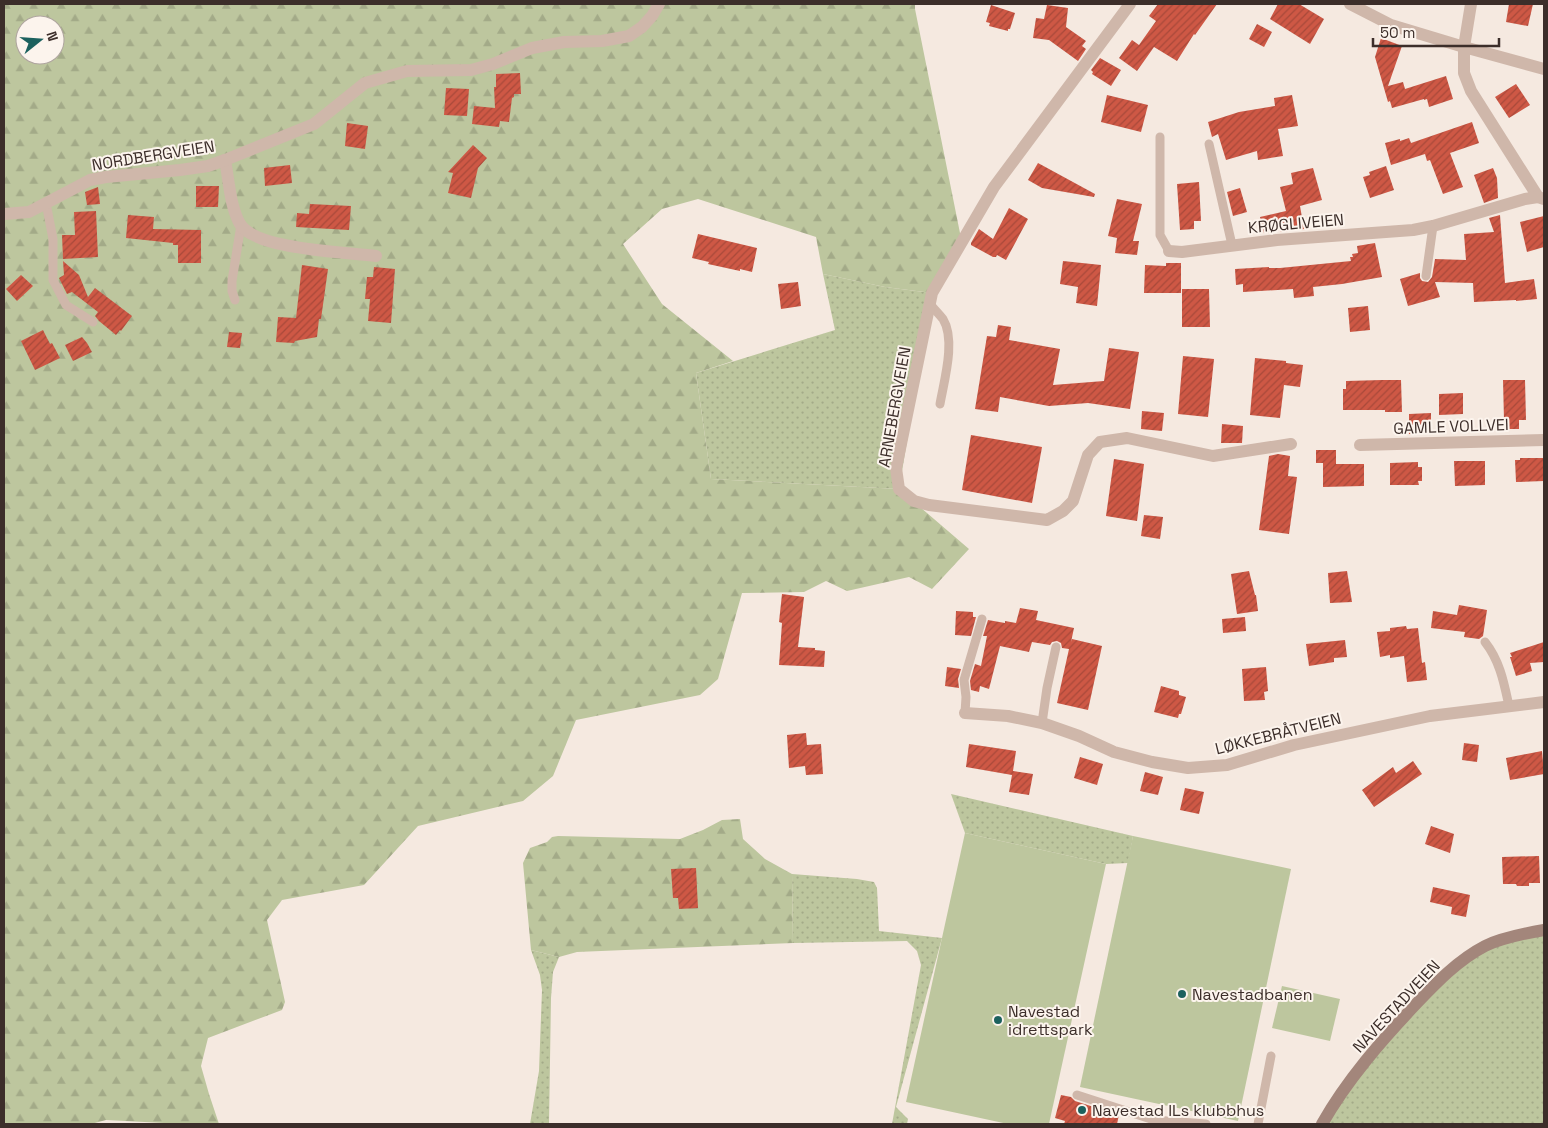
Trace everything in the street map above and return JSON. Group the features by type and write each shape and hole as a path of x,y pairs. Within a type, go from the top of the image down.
{"street":[{"name":"NORDBERGVEIEN","path":"4,214 29,212 90,180 208,166 225,160 314,124 365,83 407,71 471,70 493,64 532,48 564,42 602,41 629,36 642,27 652,16 659,4"},
{"name":"ARNEBERGVEIEN","path":"1130,4 994,187 932,293 896,468 899,489 914,501 929,505 1047,520 1063,511 1073,501 1088,455 1100,442 1127,438 1213,456 1291,444"},
{"path":"1350,4 1391,25 1544,69"},
{"name":"KRØGLIVEIEN","path":"1169,251 1182,252 1305,237 1413,230 1525,199 1541,198 1471,91 1464,73 1464,47 1471,4"},
{"name":"NORDBERGVEIEN","path":"225,160 234,208 241,225"},
{"path":"241,225 256,237 287,246 376,256"},
{"name":"GAMLE VOLLVEI","path":"1360,445 1544,440"},
{"name":"LØKKEBRÅTVEIEN","path":"964,713 1008,716 1042,723 1079,736 1114,752 1152,762 1188,768 1227,765 1294,745 1430,716 1544,702"},
{"name":"NAVESTADVEIEN","path":"1322,1124 1354,1074 1433,986 1459,963 1486,946 1516,936 1544,930"}],"lane":[{"name":"KRØGLIVEIEN","path":"1160,137 1160,235 1169,251"},
{"path":"1209,144 1232,245"},
{"path":"46,203 52,239 53,280 66,305 93,322"},
{"path":"235,300 232,282 241,225"},
{"path":"1426,276 1433,226"},
{"path":"930,304 943,320 949,347 940,404"},
{"path":"964,713 966,697 964,680 982,619"},
{"path":"1485,642 1499,667 1509,706"},
{"path":"1042,723 1056,647"},
{"path":"1258,1124 1271,1056"},
{"path":"1077,1096 1151,1122 1206,1124"}],"green space":[{"path":"4,4 915,4 962,243 932,293 885,287 823,274 816,237 698,199 662,209 623,244 662,304 733,361 696,373 711,479 899,489 969,549 932,589 909,577 847,591 826,581 804,592 742,593 718,679 700,695 576,720 553,776 523,801 418,826 364,885 282,900 267,920 285,1002 282,1010 208,1038 201,1066 219,1124 106,1120 91,1124 4,1124"},
{"path":"823,274 885,287 932,293 899,489 711,479 696,373 835,330"},
{"path":"951,794 1133,836 1128,863 1106,864 965,833"},
{"path":"740,819 743,839 765,859 792,874 793,943 577,952 559,957 531,950 523,863 530,848 558,836 680,839 722,820"},
{"name":"Navestad idrettspark","path":"965,833 1106,864 1049,1124 1008,1124 906,1102"},
{"name":"Navestadbanen","path":"1133,836 1291,869 1238,1121 1080,1087"},
{"path":"792,874 874,882 877,888 879,931 942,938 896,1107 908,1119 907,1124 892,1124 921,965 917,951 907,941 793,943"},
{"path":"1544,930 1544,1124 1322,1124 1393,1028 1486,946"},
{"path":"531,950 559,957 553,972 551,998 549,1124 530,1124 539,1071 542,990 540,975"},
{"path":"1282,986 1340,999 1330,1041 1272,1028"}],"building":[{"path":"1158,4 1217,4 1194,34 1177,61 1154,47 1137,71 1119,58 1132,40 1139,45 1156,21 1149,16"},
{"path":"1278,4 1299,4 1324,19 1310,44 1270,19"},
{"path":"1509,4 1533,4 1528,26 1506,22"},
{"path":"991,5 1015,13 1008,31 989,26 990,23 986,22"},
{"path":"1047,5 1068,8 1066,27 1086,41 1082,46 1086,49 1078,61 1049,40 1033,38 1036,18 1044,19"},
{"path":"1257,24 1272,32 1264,47 1249,39"},
{"path":"1381,38 1402,46 1388,86 1403,82 1405,89 1446,76 1453,99 1429,107 1427,99 1424,99 1392,108 1390,101 1388,102 1375,57"},
{"path":"1100,58 1121,70 1111,86 1092,74 1091,70"},
{"path":"520,73 521,94 514,94 512,98 509,122 500,121 499,127 472,124 474,106 495,108 494,87 496,87 496,74"},
{"path":"1516,84 1530,105 1509,118 1495,97"},
{"path":"446,88 469,89 467,116 444,115"},
{"path":"1107,95 1148,105 1141,132 1101,122"},
{"path":"1292,95 1298,126 1278,129 1283,156 1258,160 1257,151 1226,160 1218,134 1212,137 1208,122 1239,112 1275,106 1274,98"},
{"path":"1472,122 1479,143 1450,153 1463,187 1443,194 1430,160 1427,161 1425,154 1391,165 1385,143 1409,138 1411,143"},
{"path":"347,123 368,126 365,149 345,146"},
{"path":"473,145 487,158 478,168 471,198 448,193 453,173 448,172"},
{"path":"1038,163 1095,194 1094,197 1042,188 1028,180"},
{"path":"290,165 292,183 265,186 264,168"},
{"path":"1386,166 1394,190 1370,198 1363,177 1370,175 1369,172"},
{"path":"1313,168 1322,200 1300,206 1304,229 1264,233 1260,217 1286,211 1280,187 1293,184 1291,173"},
{"path":"1493,168 1497,178 1498,198 1484,203 1474,175"},
{"path":"1199,182 1201,221 1194,221 1194,229 1180,230 1177,184"},
{"path":"196,186 219,186 218,207 196,207"},
{"path":"98,187 100,204 87,205 85,192"},
{"path":"1240,188 1247,212 1233,216 1227,192"},
{"path":"1117,199 1142,204 1133,241 1139,241 1137,255 1115,253 1117,238 1108,236"},
{"path":"310,204 351,206 349,230 296,227 297,213 309,214"},
{"path":"1009,208 1028,219 1006,260 997,255 993,257 971,245 979,229 993,239"},
{"path":"96,211 98,257 63,259 62,235 75,235 74,212"},
{"path":"128,215 154,217 153,229 201,230 201,263 178,263 178,245 173,245 173,243 126,238"},
{"path":"1500,215 1505,283 1534,279 1537,299 1474,302 1473,283 1435,282 1440,297 1408,306 1400,279 1420,273 1422,281 1428,282 1432,277 1435,259 1466,260 1464,234 1494,232 1489,218"},
{"path":"1544,216 1544,247 1527,252 1520,222"},
{"path":"698,234 757,248 752,272 708,264 709,262 692,258"},
{"path":"1375,243 1382,277 1313,287 1314,296 1294,298 1293,289 1243,292 1243,284 1236,285 1235,269 1280,268 1351,261 1350,257 1353,257 1352,254 1358,253 1357,246"},
{"path":"63,261 79,275 88,297 95,288 132,316 116,335 95,316 98,312 72,292 67,294 59,278 64,275"},
{"path":"1063,261 1101,265 1097,306 1076,303 1078,287 1060,284"},
{"path":"1166,263 1181,263 1181,293 1144,293 1145,265 1166,266"},
{"path":"302,265 328,269 317,337 295,341 294,343 276,342 278,317 296,318"},
{"path":"374,267 395,269 391,323 368,321 370,299 365,299 367,277 373,277"},
{"path":"21,275 33,286 17,301 6,289"},
{"path":"798,282 801,306 781,309 778,284"},
{"path":"1182,289 1209,289 1210,327 1182,327"},
{"path":"1368,306 1370,330 1350,332 1348,308"},
{"path":"998,325 1011,327 1009,340 1060,349 1053,385 1104,381 1109,348 1139,352 1130,409 1088,403 1049,406 1000,397 998,412 975,409 987,336 996,337"},
{"path":"43,330 60,358 35,370 21,341"},
{"path":"229,332 242,333 240,348 227,347"},
{"path":"82,337 92,352 73,361 65,345"},
{"path":"1183,356 1214,359 1208,417 1178,414"},
{"path":"1255,358 1286,361 1286,363 1303,365 1300,387 1284,385 1280,418 1250,415"},
{"path":"1401,380 1402,412 1343,410 1343,389 1346,389 1346,381"},
{"path":"1503,380 1525,380 1526,420 1519,420 1519,429 1505,429"},
{"path":"1463,393 1463,414 1439,415 1439,394"},
{"path":"1142,411 1164,413 1162,431 1141,429"},
{"path":"1431,413 1431,433 1409,434 1409,414"},
{"path":"1222,424 1243,426 1242,443 1221,443"},
{"path":"971,435 1042,447 1032,503 962,490"},
{"path":"1316,450 1336,450 1336,464 1364,464 1364,486 1323,487 1323,463 1316,463"},
{"path":"1278,454 1290,456 1288,476 1297,477 1289,534 1259,530 1269,456"},
{"path":"1520,458 1544,458 1544,481 1516,482 1515,460 1520,460"},
{"path":"1114,459 1144,464 1137,521 1106,516"},
{"path":"1454,461 1485,461 1485,485 1455,486"},
{"path":"1418,462 1418,467 1422,467 1422,481 1418,481 1419,485 1390,485 1390,463"},
{"path":"1144,515 1163,517 1160,539 1141,536"},
{"path":"1249,571 1256,595 1258,611 1237,614 1231,574"},
{"path":"1347,571 1352,602 1330,603 1328,573"},
{"path":"782,594 804,597 798,647 815,648 815,650 825,651 824,667 779,665 782,623 779,622"},
{"path":"1459,605 1487,610 1483,636 1479,639 1464,637 1465,632 1431,628 1433,611 1457,615"},
{"path":"1020,608 1038,611 1036,620 1074,628 1071,642 1072,639 1102,646 1088,710 1057,703 1069,649 1062,648 1061,643 1057,641 1052,642 1050,645 1032,642 1029,652 1000,646 989,689 980,686 979,692 971,690 970,681 975,664 981,666 987,636 983,636 988,620 1016,623"},
{"path":"956,611 973,612 973,617 976,617 971,636 955,635"},
{"path":"1245,617 1246,631 1223,633 1222,619"},
{"path":"1406,626 1407,629 1418,628 1422,663 1425,662 1427,680 1407,682 1404,656 1390,658 1390,655 1380,657 1377,632 1390,631 1390,628"},
{"path":"1345,640 1347,657 1334,658 1334,662 1309,666 1306,644"},
{"path":"1544,642 1544,662 1530,663 1532,671 1516,676 1510,653"},
{"path":"947,667 961,669 958,679 959,688 945,686"},
{"path":"1266,667 1268,691 1264,692 1265,700 1244,701 1242,669"},
{"path":"1161,686 1179,691 1179,695 1186,697 1178,718 1154,712"},
{"path":"806,733 807,745 821,744 823,774 806,775 805,766 789,768 787,735"},
{"path":"1464,743 1479,745 1477,762 1462,760"},
{"path":"969,744 1016,751 1013,771 1033,774 1029,795 1009,792 1012,775 966,767"},
{"path":"1542,751 1544,774 1510,780 1506,758"},
{"path":"1080,757 1103,764 1097,785 1074,778"},
{"path":"1413,761 1422,774 1374,807 1362,790 1393,767 1396,773"},
{"path":"1145,772 1163,777 1158,795 1140,791"},
{"path":"1185,788 1204,792 1199,814 1180,810"},
{"path":"1431,826 1454,834 1450,853 1425,844"},
{"path":"1539,856 1540,883 1529,883 1529,886 1503,884 1502,857"},
{"path":"696,868 698,908 679,909 678,898 673,898 671,869"},
{"path":"1433,887 1470,895 1466,917 1451,914 1452,907 1430,902"},
{"name":"Navestad ILs klubbhus","path":"1061,1095 1119,1115 1117,1124 1064,1124 1065,1121 1055,1118"}],"place":[{"name":"Navestadbanen","path":"1182,994"},
{"name":"Navestad idrettspark","path":"998,1020"},
{"name":"Navestad ILs klubbhus","path":"1082,1110"}]}
